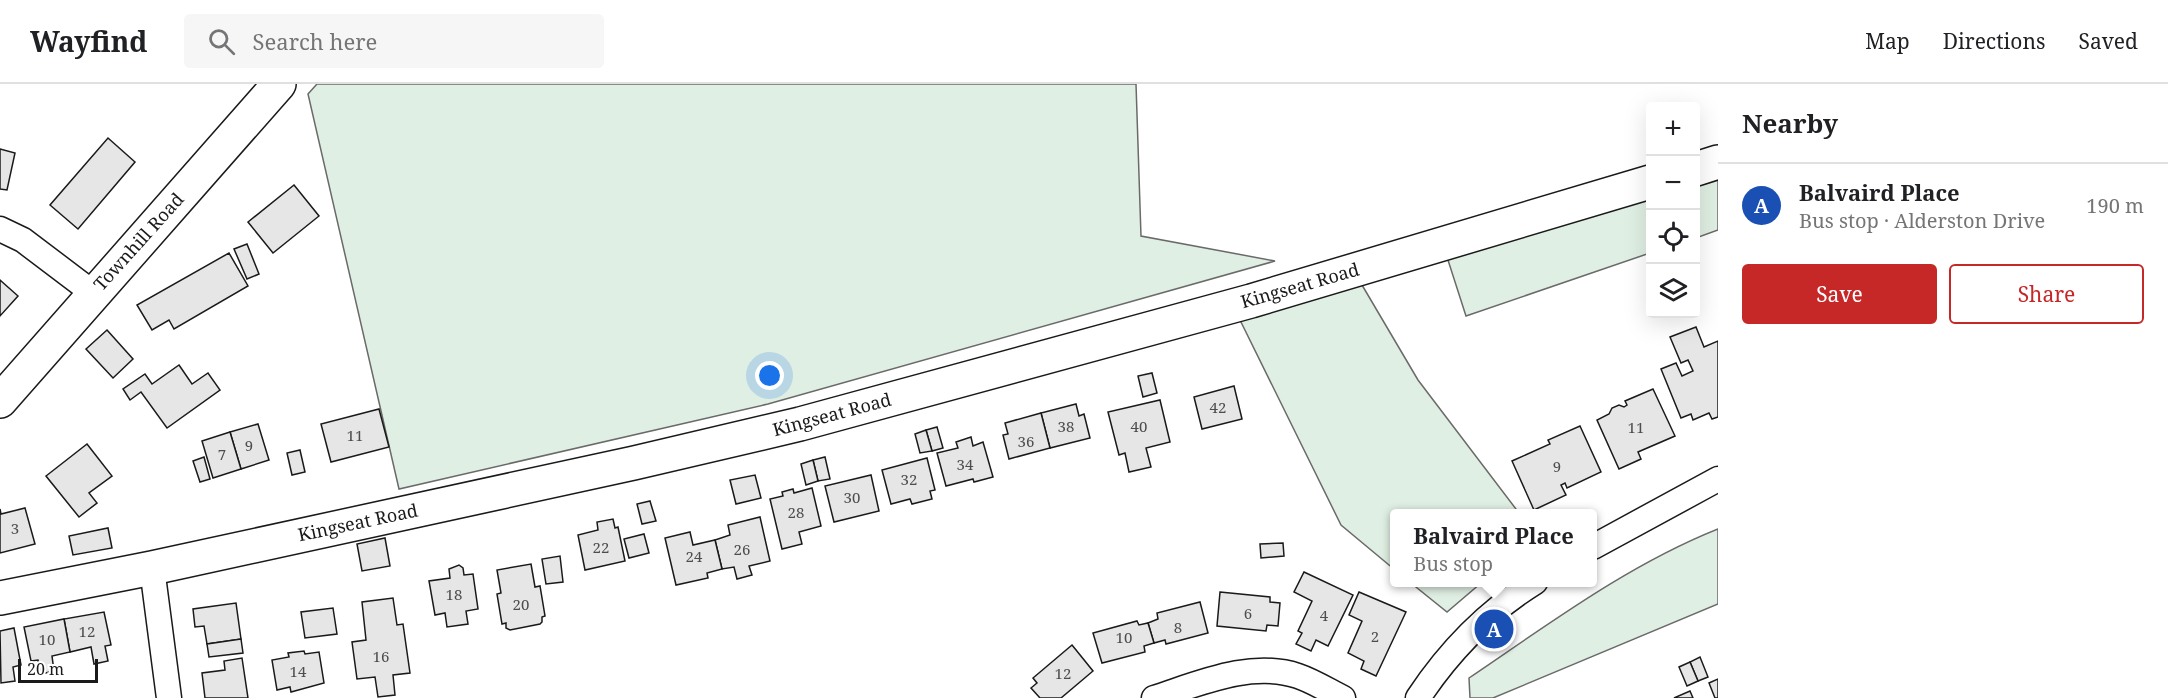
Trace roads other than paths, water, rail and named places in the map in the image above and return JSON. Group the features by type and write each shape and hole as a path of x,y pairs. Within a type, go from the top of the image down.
{"street":[{"name":"Townhill Road","path":"0,401 279,84"},
{"path":"1700,167 1718,162"},
{"name":"Kingseat Road","path":"0,598 152,568 634,463 800,424 1251,301 1646,183"},
{"path":"0,229 23,240 93,293"},
{"path":"1597,544 1718,479"},
{"path":"152,568 170,698"},
{"path":"1418,698 1436,671 1480,621 1528,587"},
{"path":"1154,698 1237,673 1258,672 1296,676 1343,698"}],"place":[{"name":"Balvaird Place","path":"1494,629"}]}
